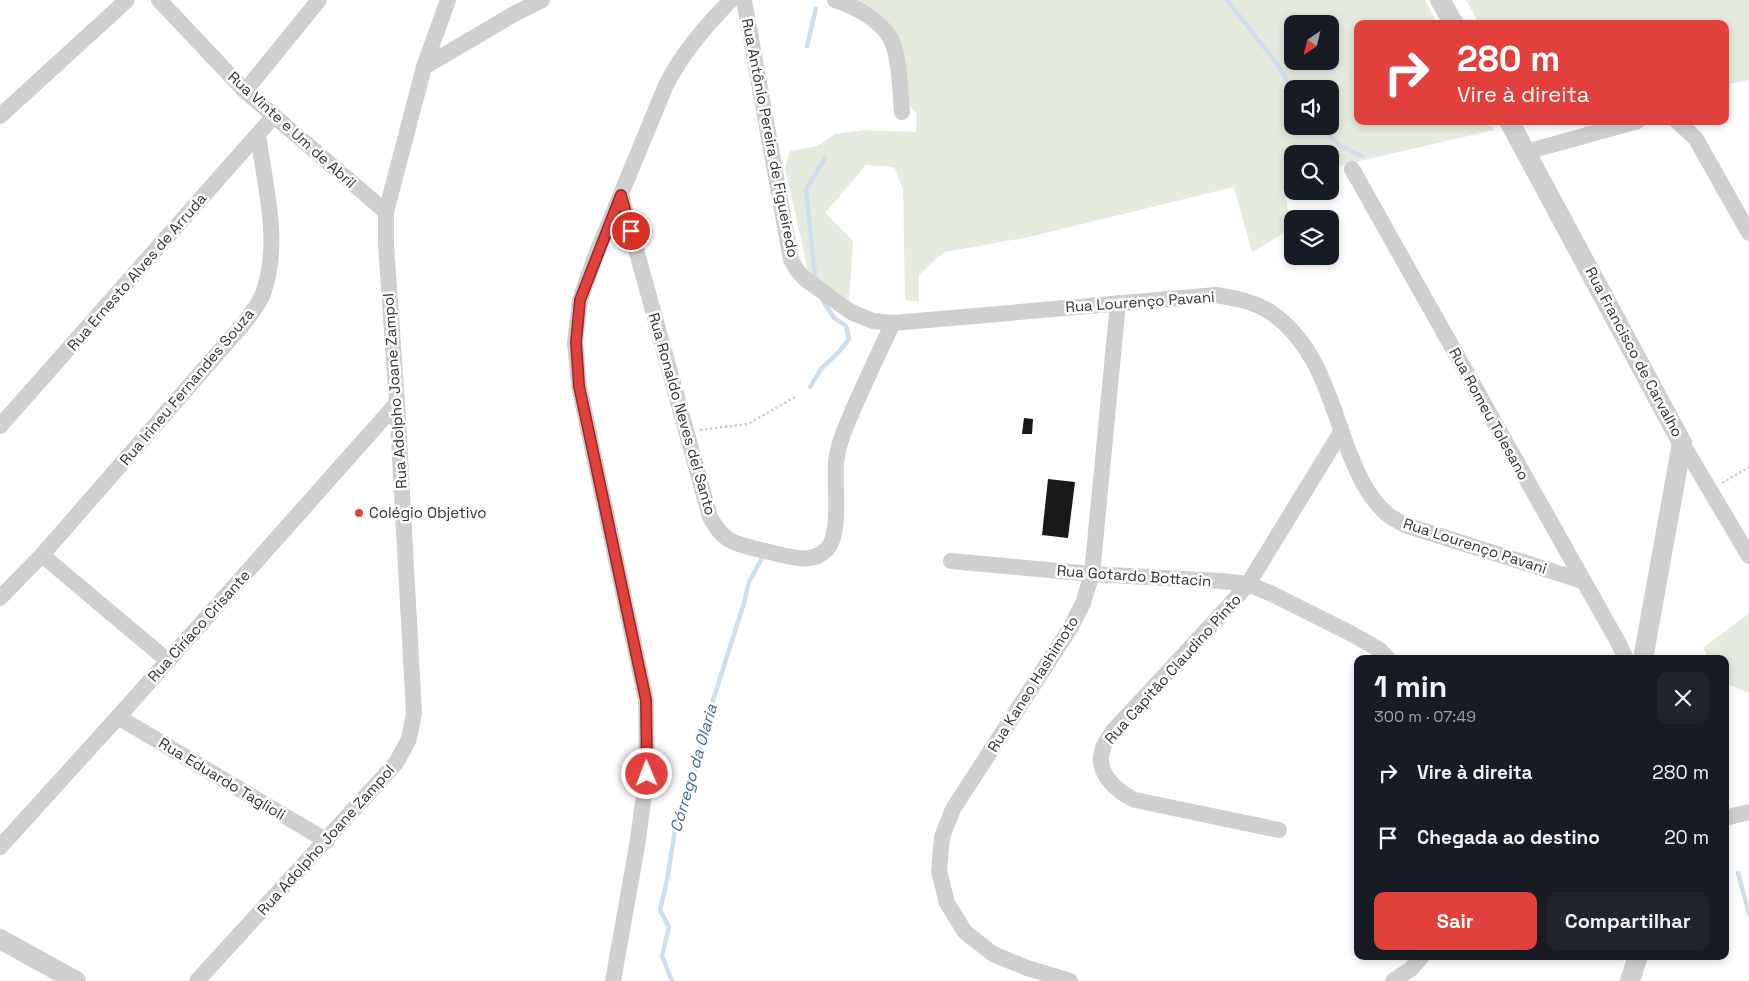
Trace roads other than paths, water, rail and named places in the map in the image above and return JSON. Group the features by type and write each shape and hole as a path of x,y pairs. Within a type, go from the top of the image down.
{"street":[{"path":"0,116 127,0"},
{"name":"Rua Vinte e Um de Abril","path":"159,0 245,91 386,212"},
{"path":"245,91 319,0"},
{"name":"Rua Adolpho Joane Zampol","path":"197,981 396,764 409,739 414,713 397,403 386,244 386,212 424,67 448,0"},
{"path":"424,67 514,14 542,0"},
{"path":"613,981 637,846 647,774 646,700 579,386 576,342 580,300 666,85 692,43 731,0"},
{"name":"Rua Antônio Pereira de Figueiredo","path":"744,0 791,260 796,270 805,279 851,312 873,321 893,323"},
{"path":"835,0 868,16 881,26 891,40 896,56 902,112"},
{"path":"1440,0 1452,20"},
{"name":"Rua Ernesto Alves de Arruda","path":"0,426 273,117"},
{"name":"Rua Francisco de Carvalho","path":"1511,125 1682,442 1644,655"},
{"path":"1526,152 1624,125"},
{"path":"1681,125 1696,139 1749,233"},
{"name":"Rua Irineu Fernandes Souza","path":"0,598 42,555 245,322 262,298 270,268 271,225 258,134"},
{"name":"Rua Romeu Tolesano","path":"1352,169 1624,655"},
{"name":"Rua Ronaldo Neves del Santo","path":"621,195 710,517 717,530 726,539 737,545 807,560 819,557 829,549 835,535 836,460 846,426 893,323"},
{"name":"Rua Lourenço Pavani","path":"893,323 1216,294 1243,300 1272,313 1307,348 1317,366 1359,478 1374,500 1387,514 1405,525 1583,581"},
{"name":"Rua Kaneo Hashimoto","path":"1070,981 1027,968 993,954 965,932 947,903 939,871 942,837 953,809 1071,627 1083,603 1092,574 1118,303"},
{"name":"Rua Ciríaco Crisante","path":"0,847 397,403"},
{"name":"Rua Capitão Claudino Pinto","path":"1279,830 1135,800 1121,793 1108,781 1100,764 1102,748 1113,731 1248,584 1341,432"},
{"path":"1682,442 1749,556"},
{"path":"42,555 168,661"},
{"name":"Rua Gotardo Bottacin","path":"951,561 1092,574 1248,584 1352,634 1380,650 1384,655"},
{"name":"Rua Eduardo Taglioli","path":"118,717 327,841"},
{"path":"1729,817 1749,812"},
{"path":"0,939 76,981"},
{"path":"1393,981 1411,969 1419,960"},
{"path":"1630,981 1637,960"}],"waterway":[{"path":"1227,0 1278,65 1287,80"},
{"name":"Córrego da Olaria","path":"807,46 816,8"},
{"path":"1329,135 1340,146 1362,156"},
{"name":"Córrego da Olaria","path":"817,280 815,276 806,189 825,158"},
{"name":"Córrego da Olaria","path":"810,387 821,369 838,353 849,339 846,326 834,318 823,301"},
{"name":"Córrego da Olaria","path":"672,981 662,956 669,927 660,910 675,830 696,769 707,719 749,582 762,558"},
{"path":"1738,873 1749,914"}],"place":[{"name":"Colégio Objetivo","path":"359,513"}]}
